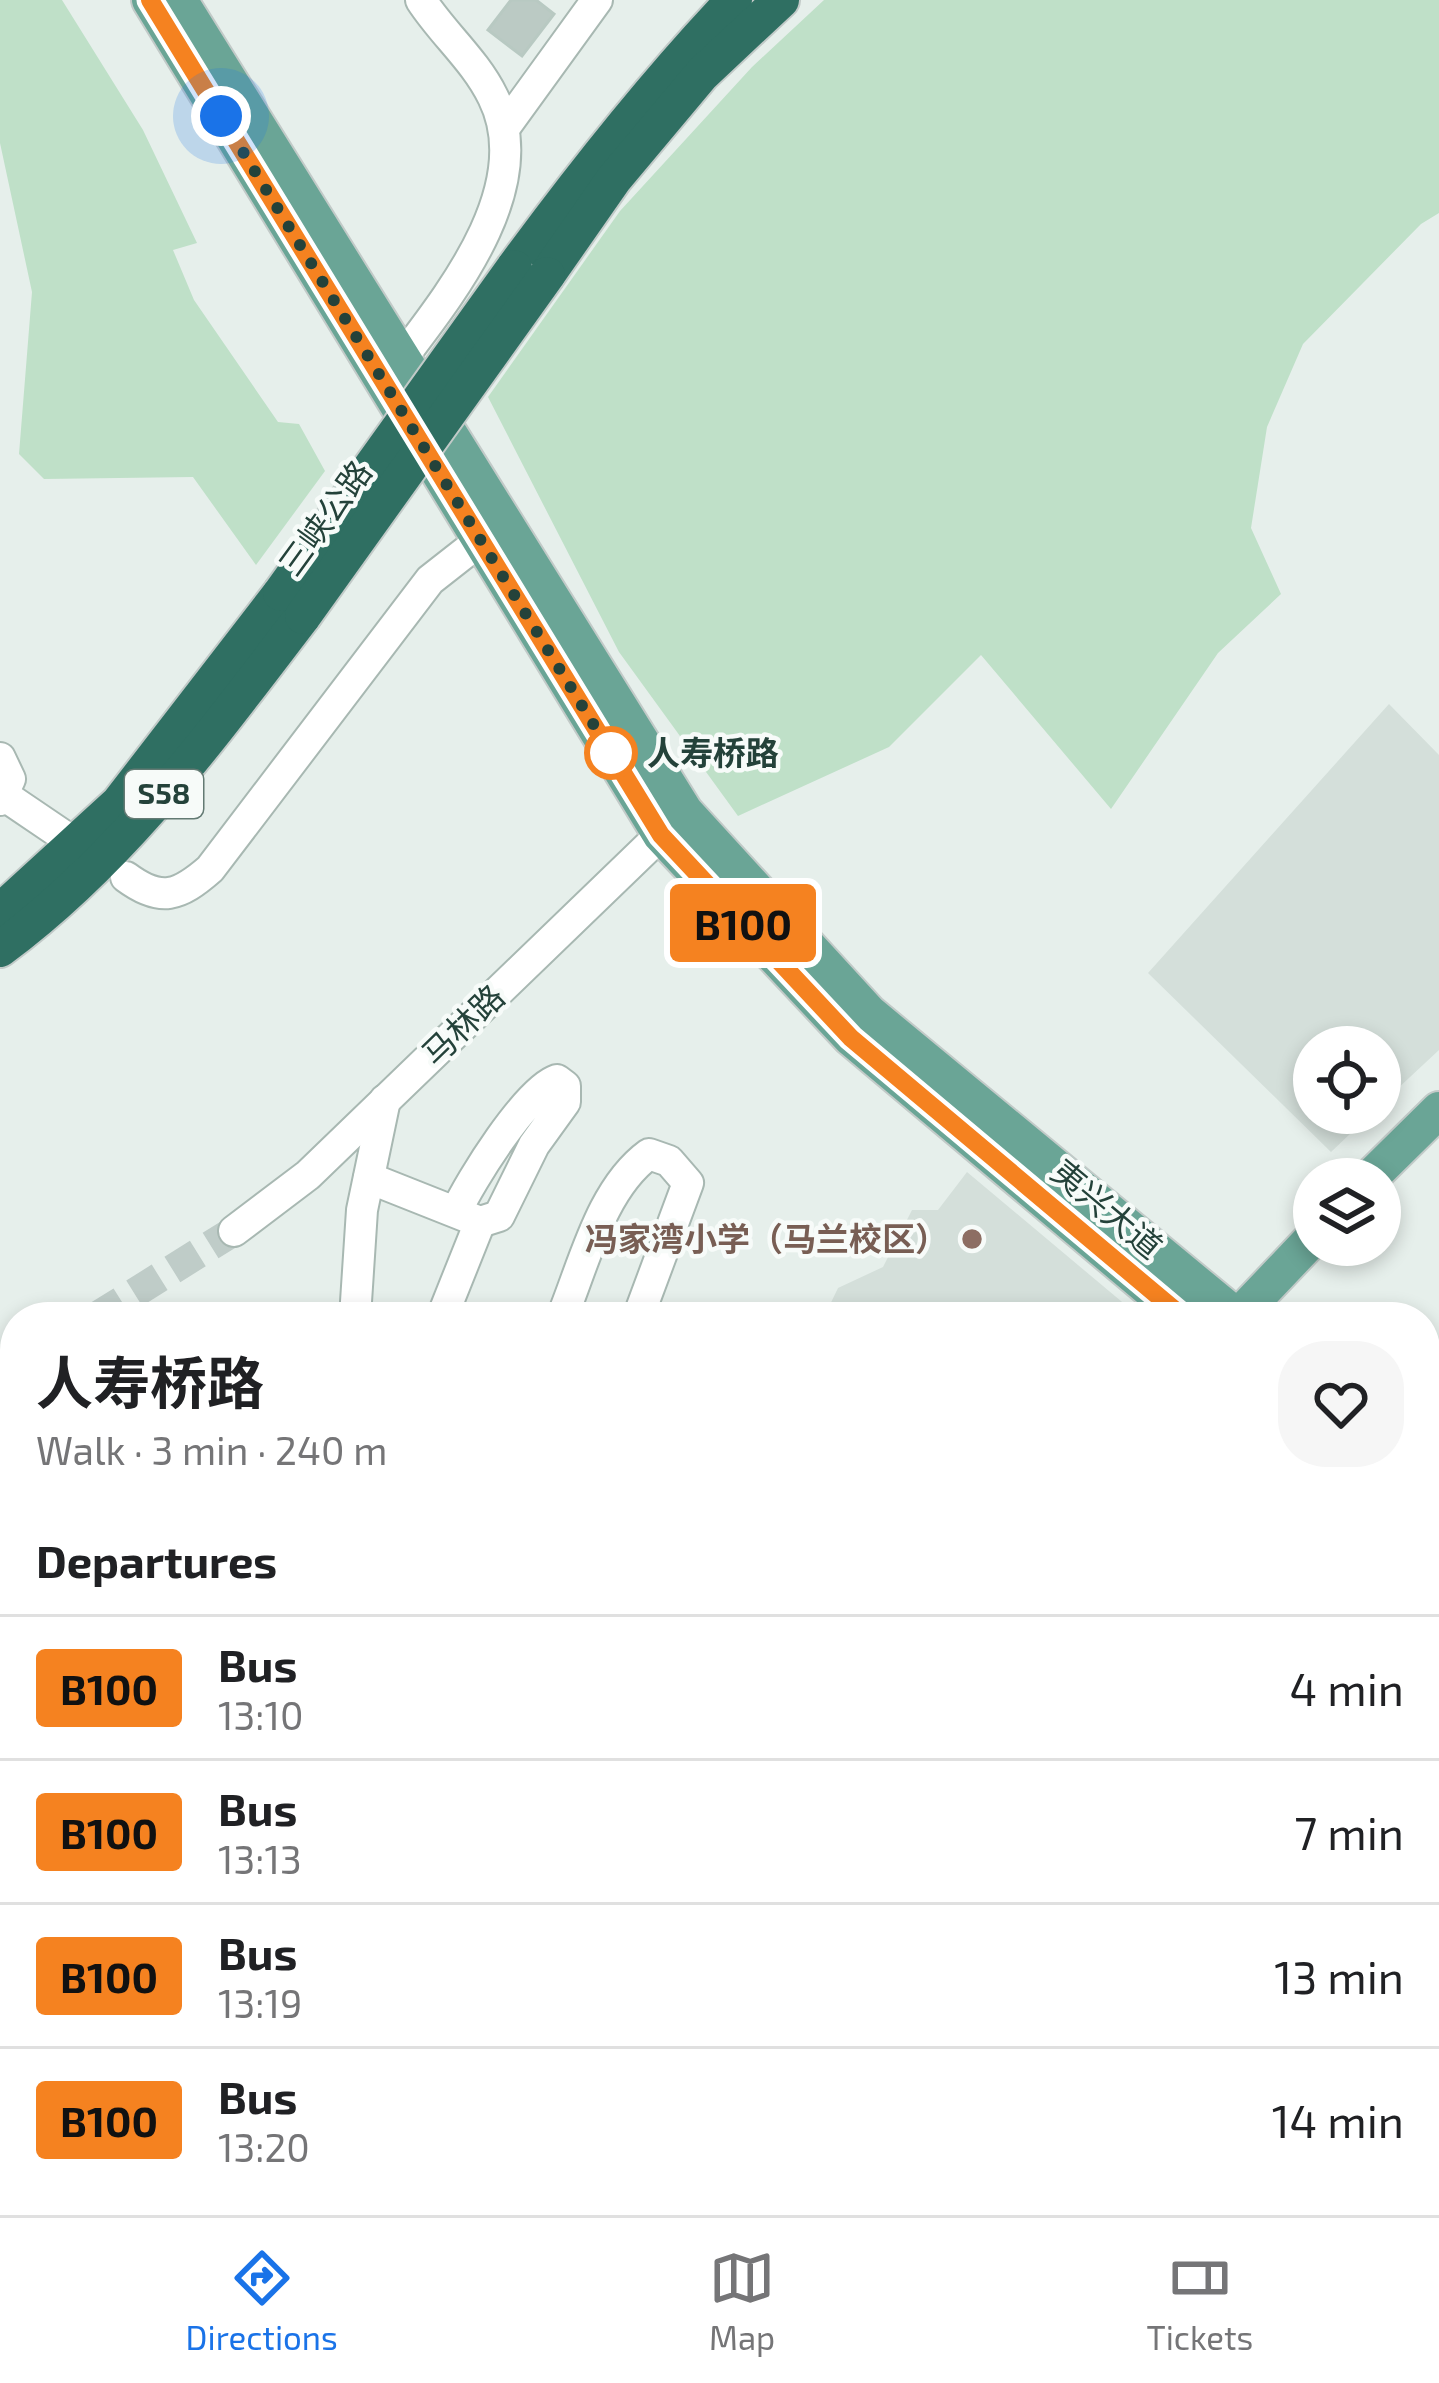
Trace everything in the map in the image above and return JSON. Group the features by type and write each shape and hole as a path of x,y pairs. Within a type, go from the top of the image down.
{"highway":[{"name":"三峡公路","path":"0,949 57,907 190,765 292,604 531,272 629,117 734,0"},
{"name":"三峡公路","path":"531,272 702,74 781,0"},
{"name":"三峡公路","path":"0,912 119,803 292,604"}],"main road":[{"name":"夷兴大道","path":"150,0 481,540 673,823 851,1038 1165,1302"},
{"name":"夷兴大道","path":"179,0 402,358 673,823 868,1013 1220,1302"},
{"path":"1390,1158 1439,1110"},
{"path":"1252,1302 1293,1259"}],"street":[{"path":"402,358 469,266 493,213 503,166 505,127 493,96 463,49 421,0"},
{"path":"505,127 598,0"},
{"path":"126,877 144,890 164,895 190,886 210,869 430,580 481,540"},
{"path":"0,758 10,779 2,798 64,836"},
{"name":"马林路","path":"235,1231 308,1175 673,823"},
{"path":"356,1302 362,1210 386,1100"},
{"path":"568,1302 614,1193 632,1167 649,1154 670,1161 688,1183 644,1302"},
{"path":"369,1178 468,1217 446,1302"}],"shaded area":[{"path":"1389,704 1439,755 1439,1050 1401,1085 1401,1026 1293,1026 1293,1115 1148,973"},
{"path":"1313,1134 1350,1134 1331,1152"},
{"name":"冯家湾小学（马兰校区）","path":"967,1172 1122,1302 831,1302 838,1288 883,1267 912,1210 938,1210"}],"green space":[{"path":"0,0 62,0 143,130 197,243 173,250 194,300 278,422 299,424 325,471 256,565 193,477 44,479 19,454 32,292 0,143"},
{"path":"824,0 1439,0 1439,213 1421,224 1303,344 1267,427 1251,528 1281,594 1218,653 1111,809 981,655 889,747 738,816 619,652 488,397 620,211 752,67"}],"building":[{"path":"511,0 536,0 554,14 522,56 488,30"}],"tunnel":[{"path":"120,1302 234,1231"}],"bus line":[{"name":"B100","path":"150,0 661,835 851,1038 1165,1302"}],"place":[{"name":"人寿桥路","path":"611,753"},
{"name":"冯家湾小学（马兰校区）","path":"972,1239"}],"route":[{"path":"221,116 611,753"}]}
